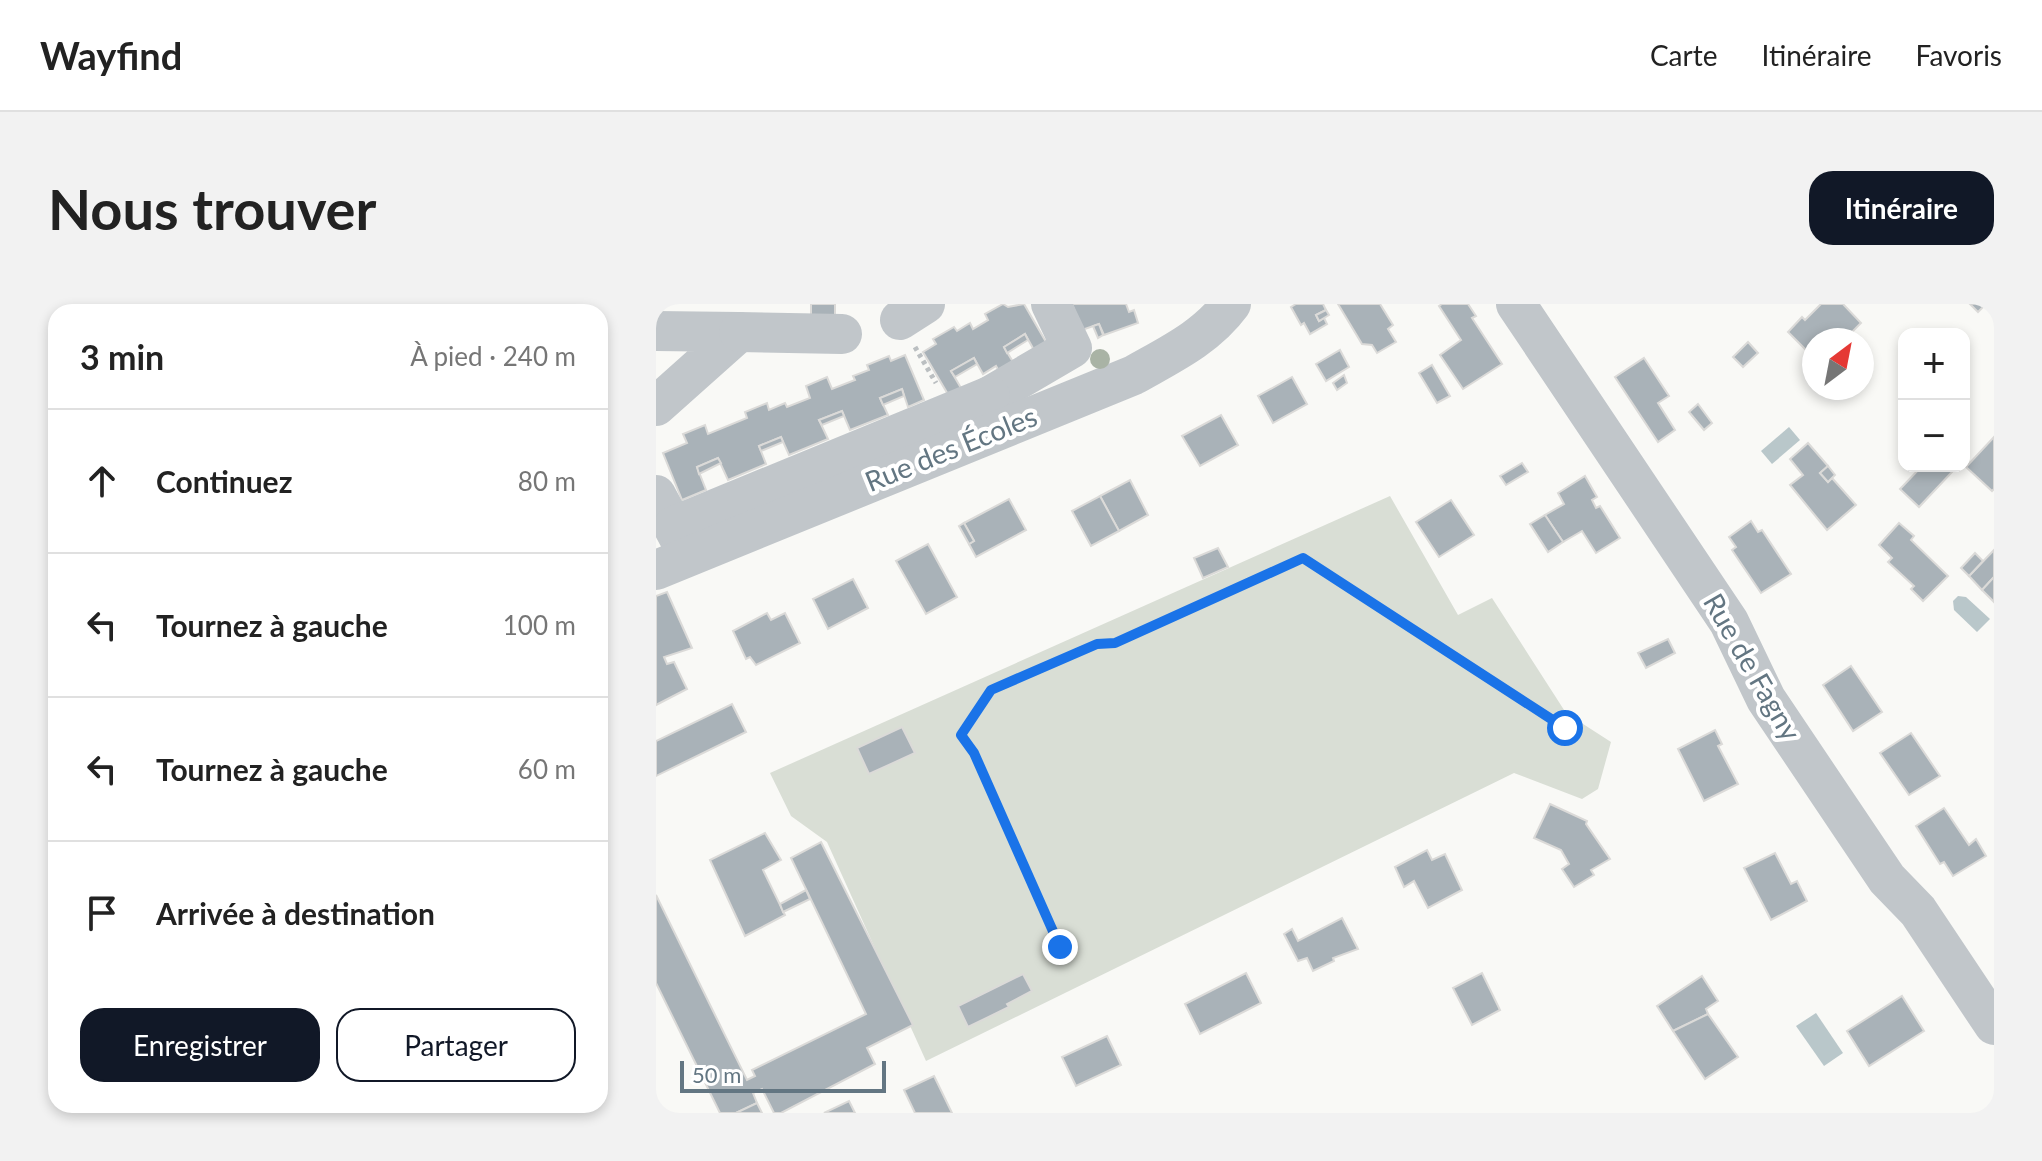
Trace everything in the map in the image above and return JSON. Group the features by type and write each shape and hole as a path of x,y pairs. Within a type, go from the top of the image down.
{"street":[{"path":"669,537 950,413 997,412 1072,348 1051,304"},
{"name":"Rue des Écoles","path":"669,537 997,412 1134,375 1197,339 1231,304"},
{"name":"Rue de Fagny","path":"1516,304 1729,622 1766,699 1887,879 1918,911 1994,1025"},
{"path":"656,331 842,334"},
{"path":"656,406 739,332"}],"path":[{"path":"912,312 950,413"},
{"path":"1060,947 974,753 961,735 991,690 1097,644 1115,643 1303,558 1578,735"}],"shaded area":[{"path":"1789,427 1800,440 1772,464 1761,451"},
{"path":"1390,496 1458,615 1492,598 1566,713 1611,742 1598,789 1582,799 1514,773 926,1061 827,842 791,816 770,773"},
{"path":"1958,596 1966,597 1990,619 1977,632 1954,610 1953,601"},
{"path":"1816,1013 1843,1053 1824,1066 1796,1026"}],"building":[{"path":"811,304 835,304 835,315 811,315"},
{"path":"1003,304 1008,307 1024,304 1046,342 1034,350 1025,334 1004,347 1013,362 999,371 996,366 983,374 974,358 951,371 961,388 949,396 923,352 936,344 933,339 954,327 957,331 970,323 973,329 988,320 985,314"},
{"path":"1072,304 1126,304 1129,312 1134,310 1138,323 1104,335 1099,324 1082,330"},
{"path":"1296,304 1323,304 1326,310 1316,315 1319,321 1324,318 1327,324 1310,334 1291,307"},
{"path":"1338,304 1380,304 1393,325 1388,329 1396,342 1377,353 1372,345 1362,344"},
{"path":"1468,304 1476,316 1472,318 1502,364 1463,389 1440,355 1461,340 1439,306"},
{"path":"1821,304 1843,304 1861,323 1856,328 1802,328 1802,346 1788,332 1802,317 1805,320"},
{"path":"1970,304 1986,304 1978,312"},
{"path":"1326,310 1329,315 1319,321 1316,315"},
{"path":"1099,324 1103,335 1098,338 1093,326"},
{"path":"1025,334 1028,340 1007,353 1004,347"},
{"path":"1748,342 1758,353 1743,367 1733,357"},
{"path":"1340,350 1349,367 1326,381 1316,364"},
{"path":"905,355 924,400 908,407 902,389 880,398 888,415 850,430 842,411 819,420 828,439 789,455 781,437 759,446 766,464 728,480 718,458 697,467 706,490 682,500 663,453 687,443 683,434 705,425 708,434 747,418 745,412 767,403 769,410 785,403 787,407 810,398 806,386 827,377 832,389 855,380 853,376 869,370 867,365 889,356 891,361"},
{"path":"974,358 977,364 955,377 951,371"},
{"path":"1644,358 1669,396 1658,403 1675,430 1658,442 1615,377"},
{"path":"1432,365 1450,396 1437,403 1419,373"},
{"path":"1344,375 1347,383 1337,390 1333,383"},
{"path":"1292,377 1307,404 1273,423 1258,396"},
{"path":"902,389 904,396 883,405 880,398"},
{"path":"1698,404 1712,423 1704,430 1689,412"},
{"path":"842,411 844,416 822,425 819,420"},
{"path":"1221,415 1238,445 1200,466 1182,436"},
{"path":"781,437 783,442 761,451 759,446"},
{"path":"1994,437 1992,491 1970,471 1970,463"},
{"path":"1808,443 1828,466 1820,473 1828,482 1832,478 1856,505 1827,530 1790,485 1803,475 1790,459"},
{"path":"718,458 721,463 699,474 697,467"},
{"path":"1522,463 1528,472 1506,485 1500,476"},
{"path":"1828,466 1835,475 1828,482 1820,473"},
{"path":"1916,472 1952,472 1919,507 1900,489"},
{"path":"1585,476 1597,497 1592,500 1596,508 1600,506 1620,538 1596,553 1582,531 1563,542 1545,515 1564,504 1558,493"},
{"path":"1130,480 1148,515 1119,531 1100,496"},
{"path":"1100,496 1119,531 1091,546 1072,511"},
{"path":"1009,499 1026,530 976,557 969,544 974,541 964,523"},
{"path":"1451,500 1474,535 1439,557 1416,522"},
{"path":"1545,515 1563,542 1548,552 1530,524"},
{"path":"1751,521 1758,532 1762,530 1791,574 1761,593 1732,550 1736,547 1729,537"},
{"path":"964,523 974,541 969,544 959,526"},
{"path":"1899,523 1914,536 1911,540 1948,576 1923,601 1911,589 1914,586 1888,562 1892,558 1879,545"},
{"path":"928,544 957,597 926,614 896,561"},
{"path":"1218,548 1228,567 1203,578 1194,558"},
{"path":"1994,550 1994,577 1982,590 1969,576"},
{"path":"1975,553 1983,561 1969,576 1961,568"},
{"path":"1994,577 1994,602 1982,590"},
{"path":"853,579 868,608 828,629 813,599"},
{"path":"667,592 692,648 664,657 667,664 674,662 687,689 656,705 656,596"},
{"path":"767,613 771,620 785,613 800,643 756,665 750,657 746,659 733,631"},
{"path":"1668,639 1675,653 1646,668 1638,653"},
{"path":"1851,666 1882,712 1853,731 1823,685"},
{"path":"732,704 746,732 656,776 656,741"},
{"path":"902,727 915,753 869,774 857,748"},
{"path":"1715,730 1722,744 1718,746 1738,784 1704,801 1678,749"},
{"path":"1911,733 1940,776 1909,795 1880,753"},
{"path":"1550,804 1587,821 1586,824 1610,859 1591,870 1594,875 1574,887 1562,869 1569,864 1561,850 1534,838"},
{"path":"1944,808 1969,845 1976,839 1986,856 1953,876 1944,862 1940,864 1916,826"},
{"path":"765,833 781,860 763,870 785,915 745,936 710,860"},
{"path":"821,842 913,1025 867,1048 875,1064 781,1113 774,1113 762,1089 753,1093 757,1103 736,1113 720,1113 656,983 656,895 747,1080 755,1076 752,1070 866,1014 791,858"},
{"path":"1427,850 1432,860 1445,854 1462,890 1428,908 1414,881 1404,887 1395,867"},
{"path":"1775,853 1791,884 1797,881 1807,901 1771,920 1744,868"},
{"path":"806,890 810,899 783,912 780,904"},
{"path":"1342,918 1358,949 1333,958 1334,961 1313,971 1307,958 1298,961 1284,934 1292,929 1298,941"},
{"path":"1246,973 1261,1003 1200,1034 1185,1004"},
{"path":"1482,973 1500,1010 1472,1025 1453,988"},
{"path":"1023,974 1032,991 1007,1004 1009,1007 968,1027 958,1006"},
{"path":"1702,976 1718,1001 1706,1009 1708,1014 1673,1031 1657,1006"},
{"path":"1902,996 1924,1031 1869,1066 1847,1031"},
{"path":"1708,1014 1738,1057 1705,1079 1673,1031"},
{"path":"1107,1036 1121,1065 1076,1086 1062,1057"},
{"path":"934,1076 952,1113 915,1113 904,1090"},
{"path":"849,1101 855,1113 824,1113"},
{"path":"757,1103 762,1113 736,1113"}],"route":[{"path":"1060,947 974,753 961,735 991,690 1097,644 1115,643 1303,558 1565,728"}]}
